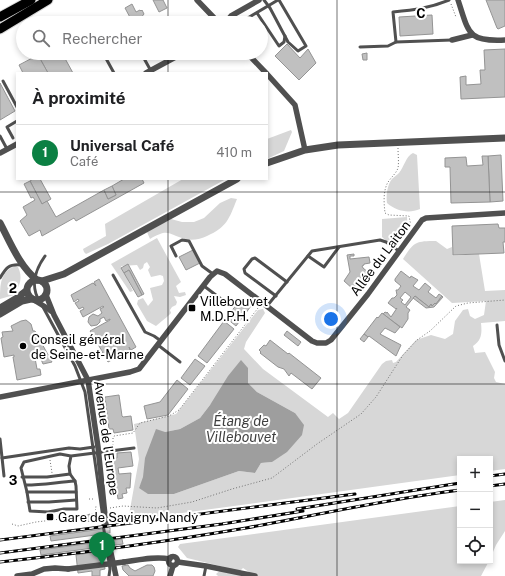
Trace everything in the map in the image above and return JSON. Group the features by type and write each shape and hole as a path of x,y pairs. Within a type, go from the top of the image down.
{"main road":[{"path":"0,17 31,0"},
{"path":"22,16 48,0"},
{"path":"0,29 16,19"}],"street":[{"path":"197,0 212,16"},
{"path":"231,16 259,0"},
{"path":"458,0 468,30 472,35 482,40 505,40"},
{"path":"452,40 472,35"},
{"path":"149,72 167,60"},
{"path":"253,60 264,72"},
{"path":"268,76 295,105 305,150"},
{"path":"268,163 305,150 338,145 505,138"},
{"path":"0,153 16,144"},
{"path":"0,314 22,301 36,301 42,299 46,292 64,274 235,180"},
{"name":"Allée du Laiton","path":"267,306 312,341 322,344 326,343 331,340 368,294 422,220 426,218 505,214"},
{"path":"0,224 16,253 24,272 27,288 36,301"},
{"path":"16,253 46,292"},
{"path":"0,397 139,369 215,272 225,274 267,306"},
{"path":"0,308 17,298 37,280 64,274"},
{"name":"Avenue de l'Europe","path":"46,292 54,314 88,380 95,450 105,508 106,524"},
{"name":"Avenue de l'Europe","path":"36,301 54,314"},
{"path":"111,553 116,576"},
{"path":"17,576 32,574 44,569 55,568 68,570 152,558 170,559 175,557 175,564 170,576"},
{"path":"175,564 206,566 255,576"}],"lane":[{"path":"252,16 257,13 268,6 278,0 306,46 298,51 288,42 268,6 264,0"},
{"path":"396,42 393,12 419,10 450,0"},
{"path":"268,30 279,46 284,42 285,36"},
{"path":"360,47 388,46 396,42 452,40"},
{"path":"107,60 113,72"},
{"path":"144,60 149,72"},
{"path":"3,81 16,105"},
{"path":"13,138 7,127 16,122"},
{"path":"0,136 7,149"},
{"path":"176,256 171,246 182,240 189,241 202,266 215,272"},
{"path":"267,306 312,251 382,240 399,251"},
{"path":"308,256 324,267 339,247"},
{"path":"44,256 38,265 35,291 36,301 75,366 85,392 95,450 110,569 109,576"},
{"path":"276,296 245,273 244,269 252,259 255,258 287,282"},
{"path":"0,278 10,266 14,264 21,265"},
{"path":"113,275 145,332 154,336 159,343 180,362"},
{"path":"204,286 225,302"},
{"path":"0,305 9,302"},
{"path":"497,325 499,345 505,361"},
{"path":"0,439 4,476"},
{"path":"2,458 69,448 114,450 134,448"},
{"path":"71,456 70,474 75,481 77,509 30,512 26,485 22,477 21,468 24,462 60,454 71,456 95,450"},
{"path":"22,477 47,477 70,474"},
{"path":"26,485 45,485 58,482 75,481"},
{"path":"27,492 76,492"},
{"path":"28,502 76,500"},
{"path":"204,576 206,566"}],"path":[{"path":"450,0 456,17 464,18"},
{"path":"398,142 398,166 385,190 385,213 389,215 409,216 411,228"},
{"path":"105,508 123,506 157,508 192,502 272,478 317,444 361,414 376,397 403,355 416,340 430,330 456,306 468,303 505,300"},
{"path":"114,450 112,438 114,436 133,433 140,423 169,416 179,410 259,307"},
{"path":"50,458 52,473"},
{"path":"89,499 96,499"},
{"path":"92,520 97,506"},
{"path":"77,517 93,514"},
{"path":"57,515 57,520"},
{"path":"12,524 18,526 61,519"}],"shaded area":[{"path":"291,130 292,132 284,151 268,159 268,139"},
{"path":"413,153 417,155 420,209 416,211 403,211 394,208 387,203 387,191 390,181 399,173"},
{"path":"181,180 224,180 108,244 86,254 83,249 106,236 105,224"},
{"path":"231,198 237,199 229,217 223,226 214,233 193,240 188,240 168,233 161,234 150,239 147,232 171,219 182,222 194,222 204,218 220,203"},
{"path":"407,217 405,234 394,248 382,237 382,219"},
{"path":"157,238 181,282 176,286 179,293 185,292 186,295 180,297 174,296 177,302 176,305 170,310 171,313 156,326 147,321 137,304 138,300 143,298 148,306 153,300 150,288 162,285 164,281 163,276 160,275 151,277 148,270 150,267 147,262 140,270 137,265 121,266 133,291 130,292 111,264"},
{"path":"436,241 447,249 452,247 453,256 479,254 485,291 505,290 505,321 481,323 481,336 473,346 475,353 485,352 495,372 494,378 496,382 505,384 505,469 493,471 493,456 457,456 457,475 131,520 129,515 139,459 134,424 176,414 258,310 263,309 265,313 246,342 244,349 263,369 328,417 333,413 339,419 348,413 382,364 386,361 392,360 393,363 396,362 416,340 431,335 445,339 453,334 455,321 463,310 468,309 470,316 475,319 484,315 486,301 452,303 403,259 410,249 419,242","holes":["248,368 248,383 257,392 295,413 272,462 261,463 255,473 239,471 174,494 139,488 165,432 180,429 200,418 210,405"]},
{"path":"15,266 18,267 20,271 18,288 14,295 0,299 0,289 4,275"},
{"path":"505,500 505,531 493,552 493,528 493,502"},
{"path":"457,506 457,564 487,564 481,576 251,576 252,574 243,568 240,571 241,576 218,576 216,574 224,567 187,558 178,547 180,544"}],"water":[{"name":"Étang de Villebouvet","path":"241,360 248,368 248,383 257,392 295,413 304,425 302,435 287,452 272,462 261,463 255,473 239,471 174,494 148,494 139,488 143,477 145,458 156,429 165,432 180,429 200,418 228,376"}],"building":[{"path":"153,0 163,0 167,8 159,12"},
{"path":"486,0 505,0 505,26 498,29 497,28"},
{"path":"132,4 136,12 142,10 144,14 142,16 129,16 125,8"},
{"path":"432,15 433,34 400,36 399,17"},
{"path":"287,44 300,58 308,49 316,63 299,80 275,56"},
{"path":"505,49 505,97 461,99 460,77 466,76 466,85 481,84 480,70 485,70 484,50"},
{"path":"367,53 367,60 363,60 362,54"},
{"path":"28,60 41,60 47,72 22,72 19,65"},
{"path":"41,60 66,60 72,72 47,72"},
{"path":"0,83 15,111 0,120"},
{"path":"501,155 503,201 490,202 488,156"},
{"path":"482,156 488,156 490,202 451,203 450,167 445,167 445,158 466,157 467,166 483,165"},
{"path":"41,180 51,199 42,204 30,181"},
{"path":"122,180 142,180 144,183 76,221 74,218 42,236 40,230 29,236 20,221 27,215 23,207 35,200 33,197 31,198 24,184 30,181 42,204 47,201 56,217 104,190 108,199 116,195 112,186"},
{"path":"112,186 116,195 108,199 104,190"},
{"path":"498,224 499,228 505,228 505,242 503,242 504,253 453,255 452,226"},
{"path":"193,250 200,263 186,270 179,257"},
{"path":"354,254 354,256 350,256 350,259 369,257 370,263 362,266 369,273 359,286 357,285 353,289 344,281 350,272 347,255"},
{"path":"128,264 144,294 142,295 129,270 124,273 121,268"},
{"path":"129,270 142,295 138,297 124,273"},
{"path":"401,271 410,278 411,276 418,280 413,286 419,290 425,283 431,288 428,292 436,298 439,294 442,296 436,304 435,303 432,306 431,304 429,307 415,296 406,307 410,310 408,313 408,319 402,328 383,314 387,312 391,317 397,308 396,309 388,303 397,295 396,290 398,290 401,286 395,281","holes":["405,292 411,297 405,305 401,302 403,300 400,298"]},
{"path":"99,279 136,347 131,350 129,347 130,350 108,362 95,339 99,336 94,337 90,331 110,319 106,321 104,317 100,319 100,322 97,325 91,326 88,322 89,317 93,314 98,316 102,313 100,309 104,307 103,306 83,317 80,311 84,309 83,307 79,309 75,303 79,301 78,299 74,302 71,295 93,283 96,286 94,282"},
{"path":"415,296 429,307 431,304 432,306 435,303 436,304 442,296 443,297 434,307 426,308 413,298"},
{"path":"241,299 251,306 236,326 226,318"},
{"path":"382,313 400,327 395,333 385,328 380,334 401,345 396,356 364,334"},
{"name":"Conseil général de Seine-et-Marne","path":"26,320 31,324 33,331 35,331 52,362 43,364 40,357 35,358 37,369 40,369 41,375 17,380 13,357 14,355 4,357 1,338 3,337 2,332 13,331 11,326"},
{"path":"224,321 234,329 207,363 198,356"},
{"path":"287,331 301,342 298,346 284,335"},
{"path":"364,334 368,337 364,342 360,339"},
{"path":"270,340 321,378 312,389 291,373 289,376 284,369 278,367 260,353 261,352 259,350 264,345 266,346"},
{"path":"195,359 205,366 190,385 181,378"},
{"path":"177,380 188,389 168,415 147,419 144,406 160,402"},
{"path":"119,395 122,416 131,416 133,430 114,433 113,429 109,429 105,397"},
{"path":"131,452 133,466 118,468 119,474 131,473 130,488 126,488 127,493 122,494 123,498 118,499 112,459 117,458 117,453"},
{"path":"89,514 92,515 92,521 89,522 86,521 85,518 86,515"},
{"path":"110,528 110,533 51,541 50,536"},
{"path":"122,539 123,544 41,555 40,550"},
{"path":"102,551 105,569 100,570 100,576 92,576 92,571 78,573 76,555"},
{"path":"128,565 135,571 147,565 152,565 155,571 153,576 129,576 123,570 122,566"}],"tunnel":[{"path":"106,525 111,553"}],"railway":[{"path":"493,476 505,474"},
{"path":"297,509 457,483"},
{"path":"493,486 505,484"},
{"path":"0,562 184,538 457,490"},
{"path":"0,540 355,494"},
{"path":"0,553 222,524 303,511"}],"place":[{"name":"Villebouvet M.D.P.H.","path":"192,308"},
{"name":"Conseil général de Seine-et-Marne","path":"23,346"},
{"name":"Gare de Savigny Nandy","path":"50,517"},
{"name":"Universal Café","path":"102,565"}]}
